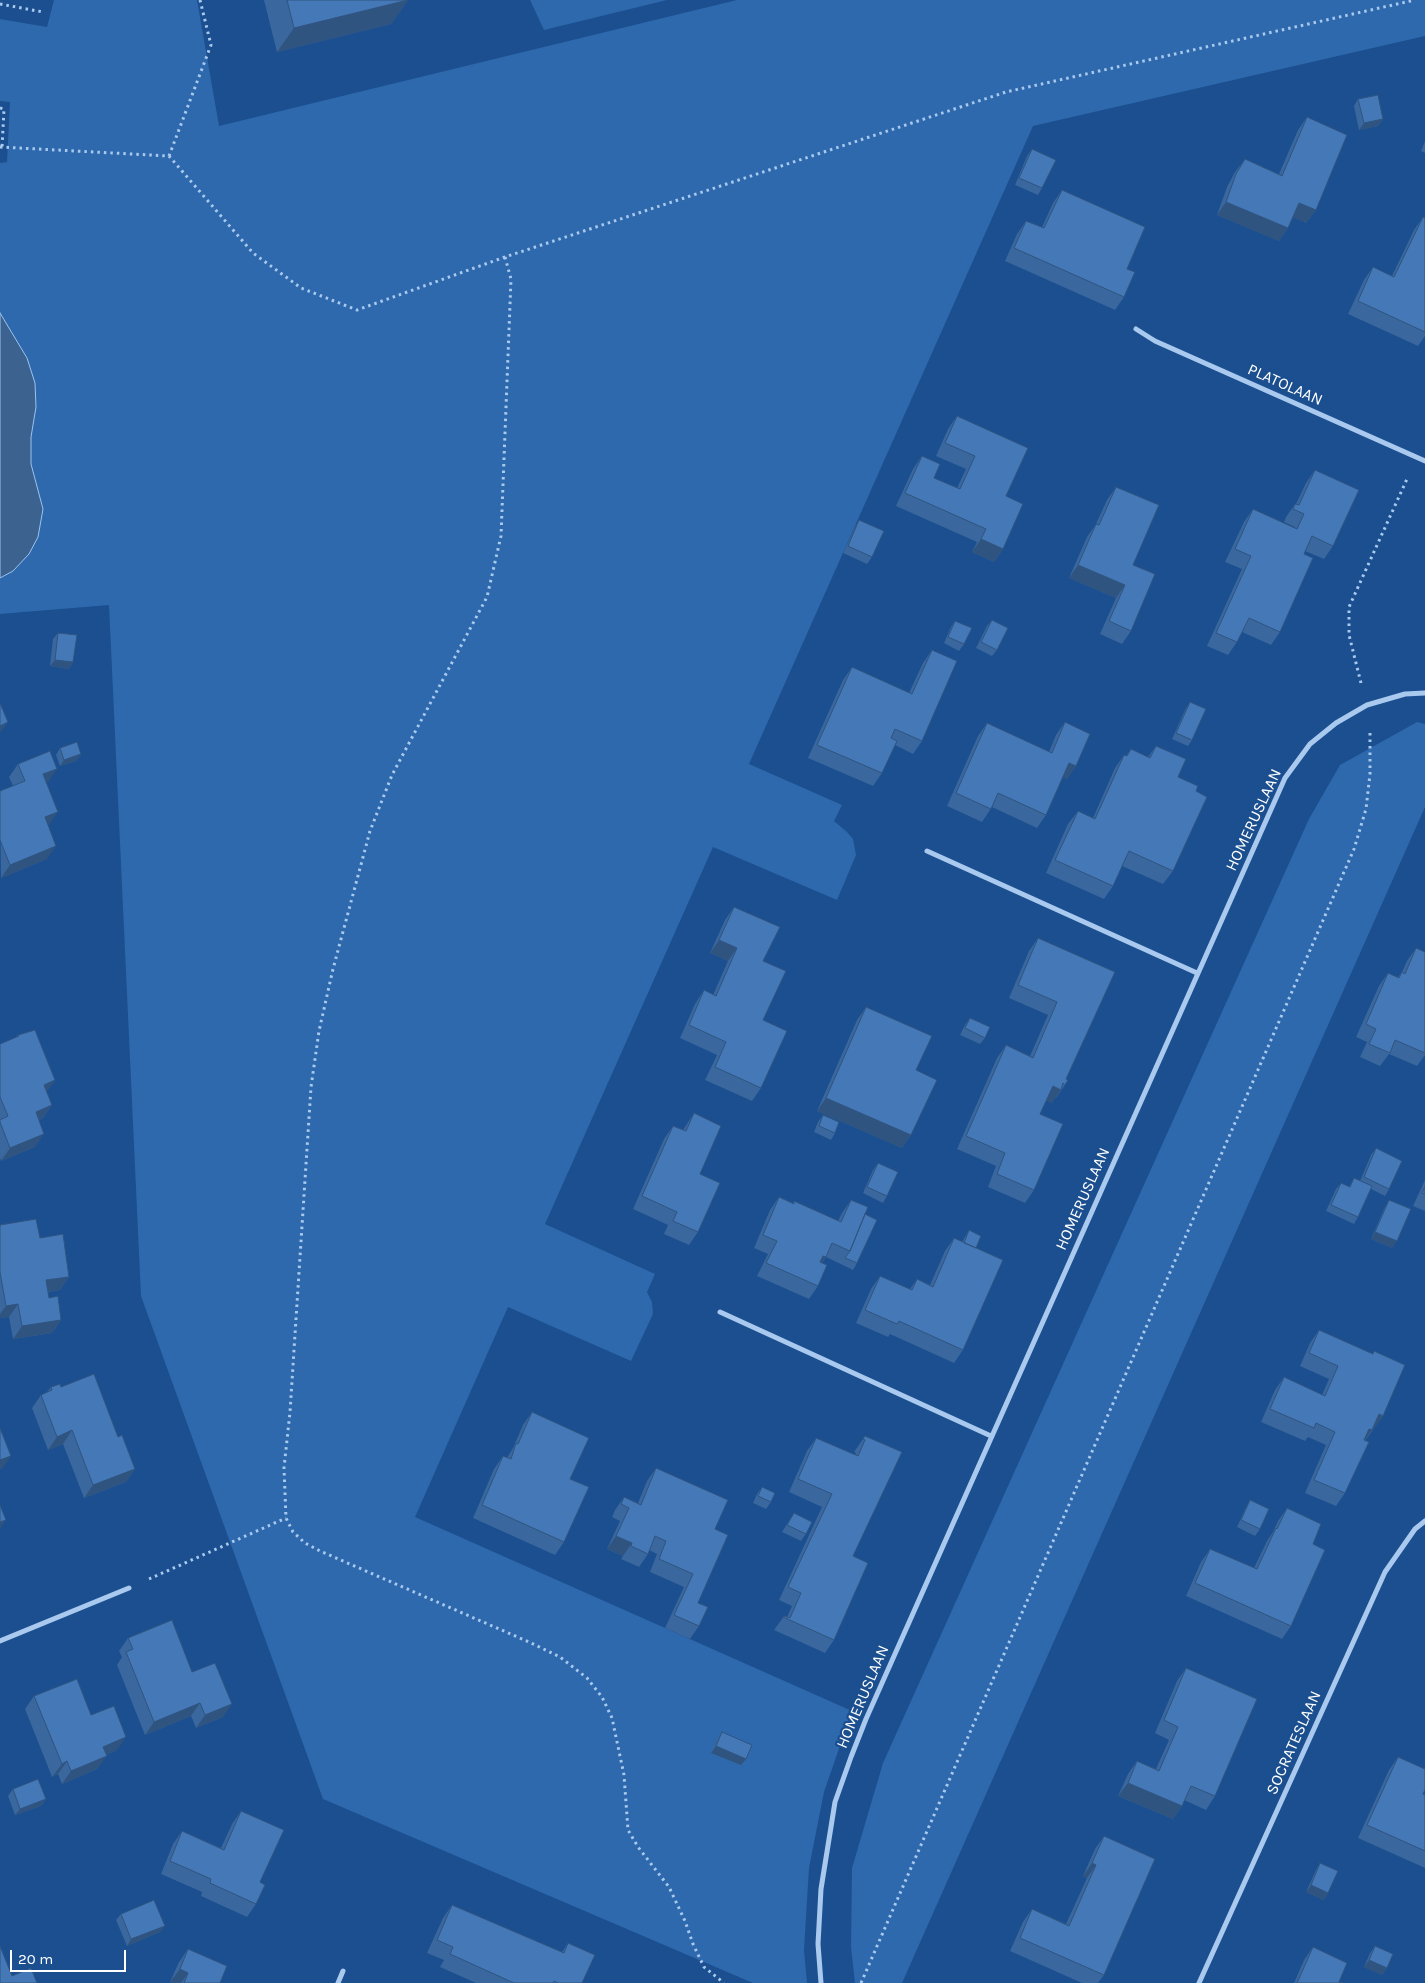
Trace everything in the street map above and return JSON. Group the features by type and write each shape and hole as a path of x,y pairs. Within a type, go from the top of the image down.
{"street":[{"name":"PLATOLAAN","path":"1136,329 1155,341 1425,461"},
{"name":"HOMERUSLAAN","path":"821,1983 818,1944 821,1889 836,1802 866,1719 1285,778 1310,744 1336,723 1367,705 1405,694 1425,693"},
{"path":"927,851 1197,973"},
{"path":"720,1312 992,1436"},
{"name":"SOCRATESLAAN","path":"1199,1983 1385,1572 1415,1529 1425,1521"},
{"path":"0,1641 129,1588"},
{"path":"338,1983 343,1971"}],"path":[{"path":"169,156 211,45 200,0"},
{"path":"0,108 4,109 1,147 169,156 253,253 302,288 357,310 505,257 1006,92 1415,0"},
{"path":"0,4 43,12"},
{"path":"505,257 511,279 501,536 487,597 392,775 370,831 333,969 319,1031 311,1087 292,1382 284,1468 286,1518 293,1532 305,1543 320,1551 529,1642 560,1657 587,1678 602,1698 612,1718 624,1775 628,1830 638,1847 669,1888 704,1967 724,1983"},
{"path":"861,1983 1354,849 1366,809 1372,740 1367,705 1348,635 1349,607 1417,458"},
{"path":"129,1588 286,1518"}],"shaded area":[{"path":"54,0 197,0 219,126 737,0 1425,0 1425,36 1033,126 749,764 842,805 834,821 853,839 856,855 837,900 713,847 545,1224 655,1274 647,1292 652,1302 653,1314 631,1361 508,1307 415,1517 852,1711 824,1792 809,1868 804,1950 807,1983 753,1983 323,1799 141,1296 109,605 0,614 0,578 13,571 43,509 31,464 31,437 36,407 27,358 0,313 0,163 7,162 10,102 0,101 0,19 47,27"},
{"path":"530,0 667,0 544,30"},
{"path":"0,313 27,358 35,383 36,407 31,437 31,464 43,509 38,537 29,554 13,571 0,578"},
{"path":"1417,722 1425,724 1425,807 902,1983 855,1983 851,1947 852,1868 883,1763 1309,819 1340,765"}],"building":[{"path":"287,0 408,0 294,28"},
{"path":"1378,95 1383,119 1364,123 1358,99"},
{"path":"1307,117 1347,135 1316,210 1299,203 1288,228 1226,202 1236,174 1245,159 1282,176"},
{"path":"1032,149 1056,160 1042,188 1019,178"},
{"path":"1062,190 1145,227 1127,269 1135,272 1124,297 1014,248 1026,221 1044,228"},
{"path":"1423,217 1425,218 1425,332 1358,301 1373,267 1394,277"},
{"path":"957,416 1028,448 1006,496 1023,504 1003,549 981,539 986,529 905,493 922,456 940,464 934,478 960,489 975,456 945,443"},
{"path":"1315,470 1359,490 1333,546 1312,536 1304,554 1313,558 1280,632 1249,618 1237,642 1216,633 1251,556 1235,549 1253,509 1297,529 1304,514 1293,509 1295,504 1299,505"},
{"path":"1116,487 1159,505 1133,565 1155,574 1131,631 1109,621 1125,585 1078,565 1096,524 1099,525"},
{"path":"859,520 884,531 872,557 848,546"},
{"path":"992,620 1008,628 997,650 981,642"},
{"path":"955,621 972,628 964,644 948,637"},
{"path":"58,633 77,635 73,662 55,660"},
{"path":"932,650 957,661 922,741 895,729 891,738 897,741 882,773 817,745 852,667 912,694"},
{"path":"1190,702 1206,709 1192,740 1176,733"},
{"path":"0,703 8,722 0,726"},
{"path":"1065,722 1090,734 1076,766 1069,763 1046,815 998,793 991,809 956,793 987,723 1052,753"},
{"path":"77,742 81,754 64,760 60,748"},
{"path":"1156,746 1186,759 1178,777 1198,786 1196,791 1207,797 1173,871 1129,851 1113,886 1055,860 1078,811 1095,819 1124,755 1127,756 1131,749 1150,758"},
{"path":"50,751 57,769 43,774 58,812 45,817 56,846 10,865 0,840 0,791 25,781 18,764"},
{"path":"734,907 780,927 763,961 786,971 763,1020 787,1031 761,1088 715,1067 726,1042 689,1025 704,990 716,996 737,948 719,940"},
{"path":"1038,938 1115,972 1066,1079 1068,1080 1065,1085 1063,1083 1061,1090 1053,1086 1040,1114 1063,1124 1034,1190 997,1174 1005,1153 966,1136 1006,1045 1033,1058 1057,1002 1018,985"},
{"path":"1416,948 1425,952 1425,1053 1395,1040 1390,1053 1369,1044 1376,1029 1366,1024 1388,973 1399,978 1402,972 1405,974"},
{"path":"866,1007 932,1036 916,1070 937,1080 911,1135 826,1098"},
{"path":"970,1018 990,1027 985,1038 965,1028"},
{"path":"35,1030 55,1080 44,1085 52,1105 36,1112 44,1134 10,1148 0,1122 0,1120 8,1116 0,1097 0,1044 18,1035"},
{"path":"694,1113 721,1126 700,1174 720,1183 698,1232 673,1221 677,1212 642,1196 673,1126 686,1131"},
{"path":"823,1115 839,1122 835,1133 819,1126"},
{"path":"1376,1148 1402,1161 1389,1189 1364,1177"},
{"path":"878,1163 898,1172 887,1196 867,1187"},
{"path":"1354,1178 1372,1186 1358,1217 1331,1205 1341,1183 1350,1187"},
{"path":"779,1197 794,1204 794,1201 841,1222 851,1200 868,1207 850,1251 832,1243 826,1257 823,1256 820,1262 827,1265 818,1286 766,1263 777,1241 763,1235"},
{"path":"1389,1200 1411,1209 1397,1241 1375,1232"},
{"path":"865,1214 877,1220 857,1263 845,1258 850,1251"},
{"path":"36,1219 40,1238 63,1234 69,1277 46,1280 49,1298 58,1296 61,1320 22,1326 18,1304 6,1306 0,1272 0,1225"},
{"path":"969,1230 981,1236 976,1248 964,1243"},
{"path":"954,1238 1003,1260 963,1350 899,1321 897,1324 865,1310 880,1276 912,1290 917,1279 933,1287"},
{"path":"1319,1330 1373,1354 1374,1351 1405,1365 1383,1416 1379,1414 1372,1430 1369,1429 1364,1440 1369,1442 1345,1493 1314,1480 1335,1432 1316,1423 1314,1428 1270,1409 1284,1377 1325,1396 1338,1366 1309,1353"},
{"path":"94,1374 118,1437 122,1435 135,1469 93,1485 72,1430 57,1437 41,1395 52,1390 51,1387 60,1384 61,1387"},
{"path":"532,1412 589,1438 570,1479 589,1487 564,1542 482,1505 503,1456 511,1459 516,1443 518,1444"},
{"path":"0,1428 11,1456 0,1460"},
{"path":"865,1436 902,1452 853,1556 868,1563 834,1640 783,1617 790,1618 801,1593 788,1587 832,1494 798,1479 816,1438 858,1456"},
{"path":"656,1468 728,1500 715,1529 728,1535 698,1603 708,1607 699,1626 674,1615 693,1574 659,1559 666,1541 655,1536 648,1554 631,1546 632,1543 616,1536 629,1508 621,1504 624,1497 641,1505"},
{"path":"762,1487 775,1493 771,1502 758,1496"},
{"path":"1250,1500 1269,1509 1260,1529 1241,1520"},
{"path":"0,1505 6,1520 0,1522"},
{"path":"1287,1508 1321,1524 1313,1544 1325,1550 1291,1626 1195,1583 1210,1549 1257,1569"},
{"path":"794,1513 812,1522 806,1534 787,1525"},
{"path":"172,1620 192,1672 215,1663 232,1704 205,1715 200,1703 154,1722 126,1652 133,1649 128,1638"},
{"path":"1186,1668 1257,1699 1215,1796 1191,1786 1182,1806 1128,1783 1137,1761 1159,1771 1178,1727 1164,1720"},
{"path":"77,1679 91,1715 114,1706 126,1737 103,1747 107,1756 71,1771 67,1761 62,1764 34,1696"},
{"path":"722,1732 752,1745 746,1759 716,1746"},
{"path":"1398,1757 1425,1769 1425,1790 1423,1794 1425,1795 1425,1851 1367,1825"},
{"path":"38,1779 46,1799 20,1809 13,1789"},
{"path":"241,1811 284,1830 260,1882 265,1885 256,1904 210,1883 211,1879 170,1861 182,1831 224,1850"},
{"path":"1104,1836 1155,1859 1104,1975 1020,1938 1032,1909 1069,1926 1096,1865 1092,1863"},
{"path":"1320,1863 1338,1871 1328,1893 1311,1885"},
{"path":"154,1900 165,1926 131,1939 121,1914"},
{"path":"452,1905 564,1953 568,1943 595,1955 582,1983 558,1983 554,1981 553,1983 514,1983 450,1954 453,1947 437,1940"},
{"path":"0,1946 12,1976 31,1968 37,1983 0,1983"},
{"path":"1375,1946 1393,1954 1387,1968 1369,1960"},
{"path":"1313,1947 1347,1963 1339,1982 1342,1983 1297,1983"},
{"path":"188,1949 227,1966 220,1983 184,1983 188,1973 180,1969"}]}
